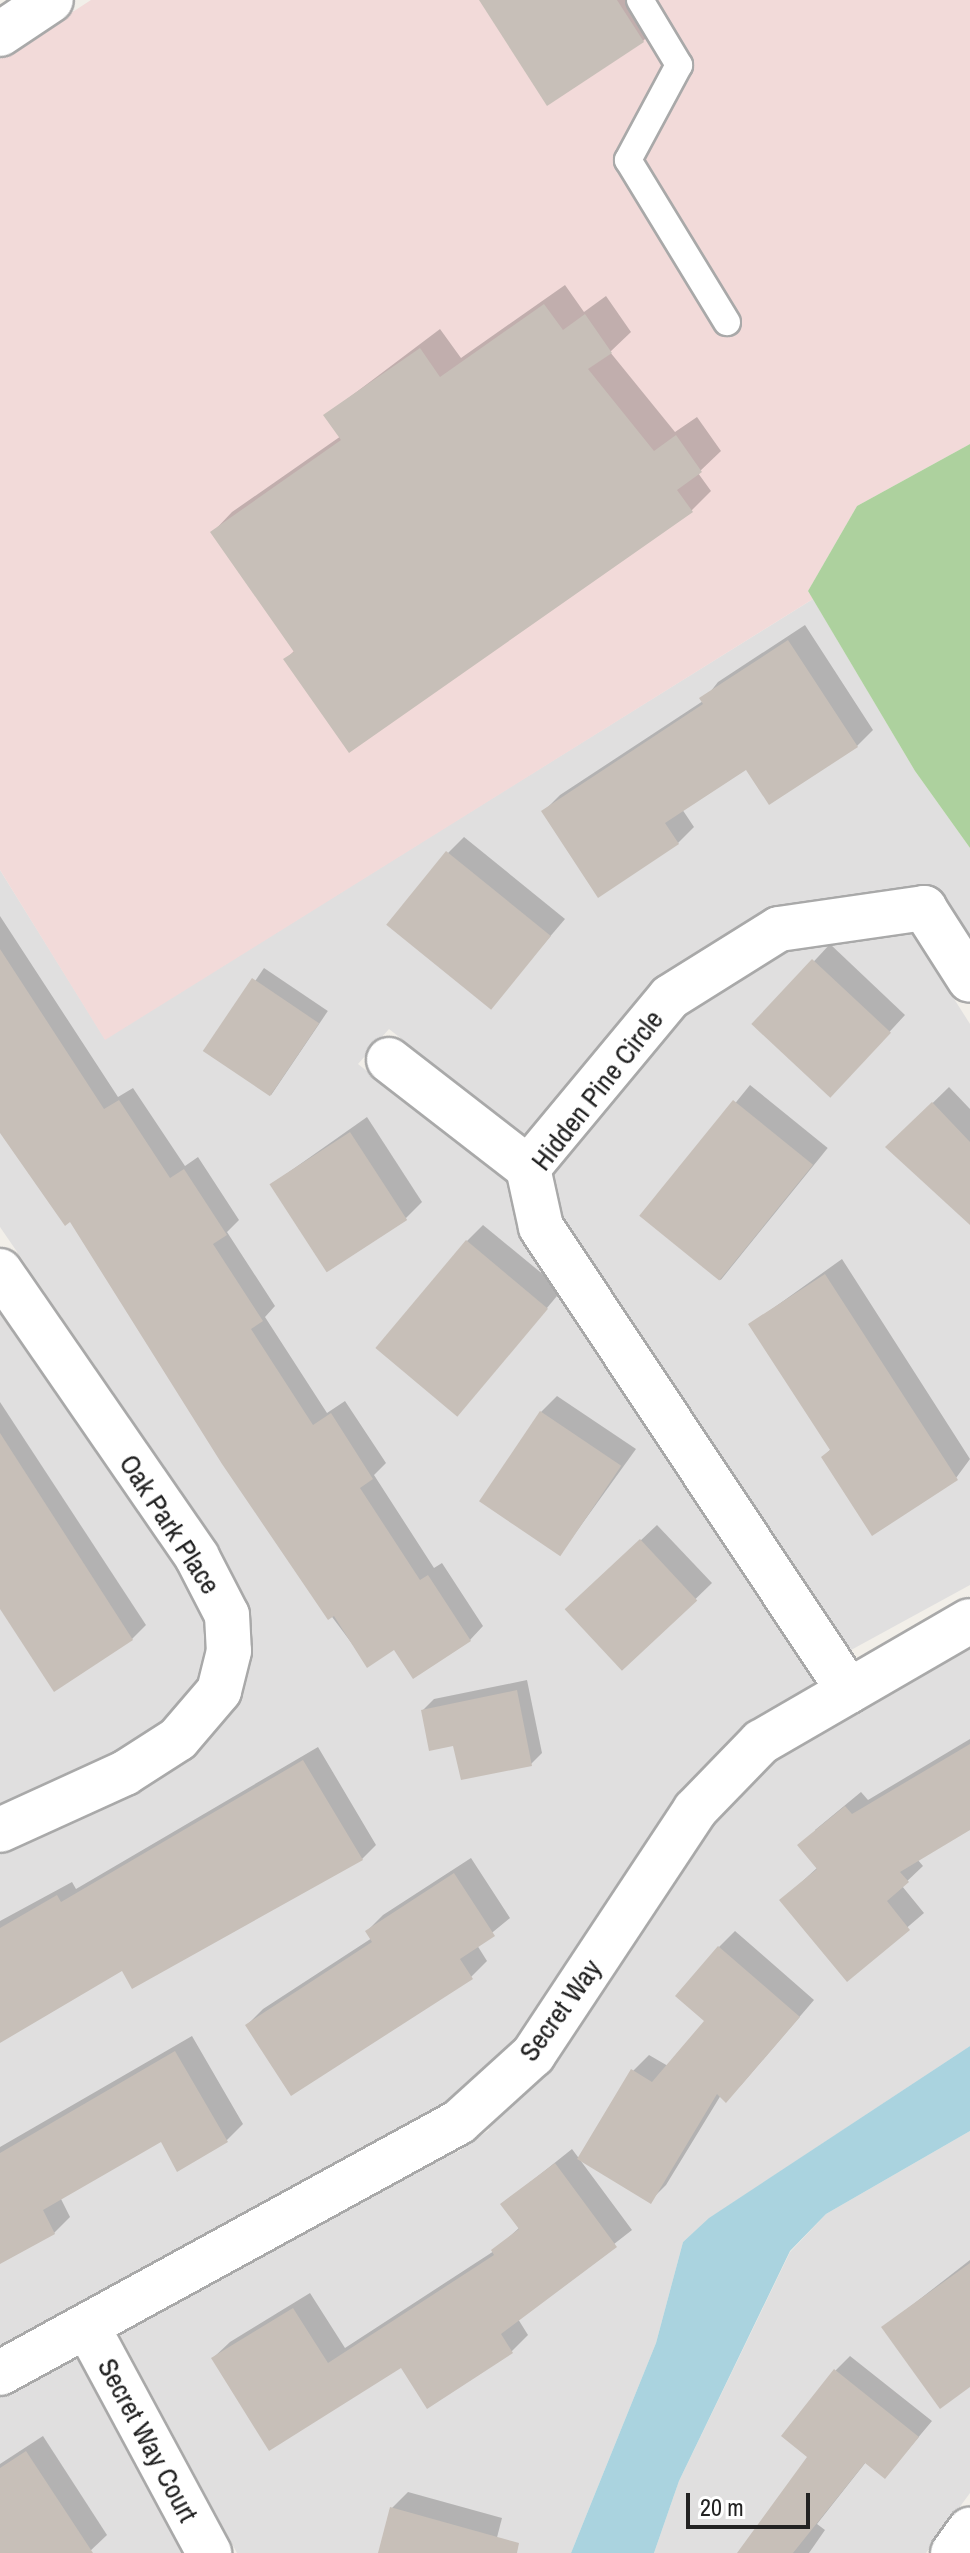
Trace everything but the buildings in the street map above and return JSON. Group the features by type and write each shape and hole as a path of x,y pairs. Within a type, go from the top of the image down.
{"street":[{"path":"0,34 51,0"},
{"name":"Hidden Pine Circle","path":"849,1691 541,1227 528,1168 670,997 779,929 924,908 970,980"},
{"path":"389,1060 528,1168"},
{"name":"Oak Park Place","path":"0,1271 197,1557 227,1615 229,1651 219,1691 178,1739 125,1773 0,1830"},
{"name":"Secret Way","path":"0,2373 459,2122 533,2055 695,1810 761,1742 970,1621"},
{"name":"Secret Way Court","path":"87,2326 209,2553"},
{"path":"953,2553 970,2530"}],"lane":[{"path":"640,0 679,65 628,160 727,322"}],"shaded area":[{"path":"91,0 970,0 970,444 857,506 808,591 813,599 105,1040 0,870 0,59"},
{"path":"813,599 915,771 970,848 970,935 944,895 923,886 778,908 526,1137 389,1029 358,1064 507,1182 521,1240 816,1685 516,2042 447,2105 0,2348 0,1853 136,1791 237,1703 252,1654 248,1603 217,1543 0,1227 0,870 105,1039"},
{"path":"911,931 970,1024 970,1585 851,1650 563,1216 553,1172 684,1013 786,950"},
{"path":"0,1314 177,1570 204,1622 206,1651 198,1682 163,1723 115,1754 0,1807"},
{"path":"970,1646 970,2046 710,2218 683,2242 656,2343 571,2553 237,2553 119,2333 452,2150 456,2153 489,2130 487,2125 553,2065 712,1823 774,1758"},
{"path":"970,2131 970,2493 926,2553 654,2553 679,2481 790,2252 826,2214"},
{"path":"76,2356 182,2553 0,2553 0,2397"}],"green space":[{"path":"970,444 970,848 915,771 808,591 857,506"}],"water":[{"path":"970,2046 970,2131 826,2214 790,2251 679,2481 654,2553 571,2553 656,2343 683,2242 709,2218"}]}
